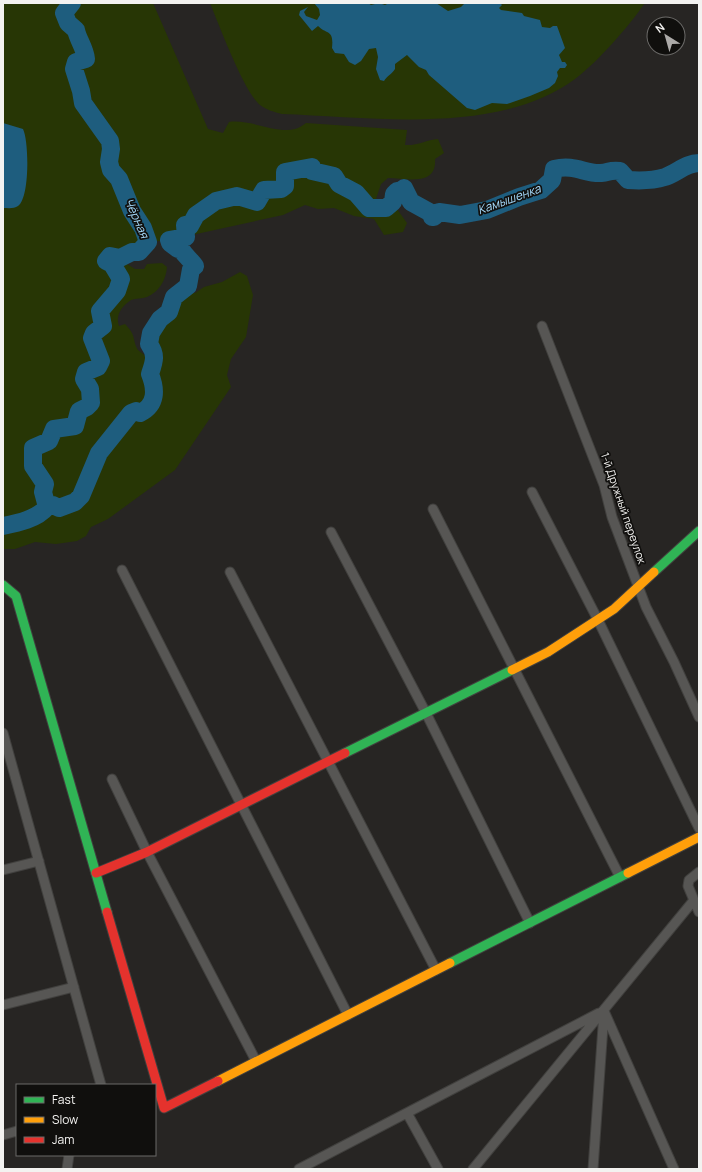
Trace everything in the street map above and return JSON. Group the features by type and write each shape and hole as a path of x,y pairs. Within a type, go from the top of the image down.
{"street":[{"name":"1-й Дружный переулок","path":"542,326 604,485 612,517 640,587 646,607 674,662 699,717"},
{"path":"532,492 598,620 699,828"},
{"path":"433,509 513,670 620,877"},
{"path":"96,873 147,852 548,652 614,609 640,587 699,530"},
{"path":"331,532 426,713 530,923"},
{"path":"122,570 348,1015"},
{"path":"230,572 436,970"},
{"path":"3,585 16,596 164,1108 699,837"},
{"path":"3,735 101,1084"},
{"path":"112,779 147,852 256,1062"},
{"path":"3,870 39,861"},
{"path":"699,872 689,880 688,886 699,912"},
{"path":"473,1169 694,900"},
{"path":"3,1005 74,987"},
{"path":"299,1169 604,1011"},
{"path":"593,1169 604,1011"},
{"path":"604,1011 674,1169"},
{"path":"407,1113 438,1169"},
{"path":"3,1135 16,1131"},
{"path":"67,1169 69,1156"}],"green space":[{"path":"3,3 153,3 208,129 223,133 229,122 237,122 280,130 296,129 306,123 407,130 405,145 414,145 429,140 438,139 444,153 435,159 434,168 431,174 426,177 419,179 388,178 381,184 376,199 386,208 397,209 407,223 403,232 384,235 374,219 354,216 334,208 318,209 305,205 283,215 169,240 149,242 139,252 132,252 120,258 110,256 107,261 112,264 124,262 135,269 144,269 147,264 162,263 167,267 163,281 158,289 147,297 131,300 122,308 118,318 119,326 125,324 129,328 138,350 146,357 150,374 154,359 152,348 149,344 151,333 160,319 169,312 174,297 177,293 195,293 204,287 222,282 240,272 247,276 253,295 246,337 231,359 227,375 231,387 175,470 108,519 91,527 86,536 77,541 56,544 35,542 15,549 3,549"},
{"path":"210,3 645,3 622,33 594,63 575,79 544,97 510,109 472,116 434,119 394,119 282,114 263,107 254,98 247,87"}],"water":[{"path":"314,3 368,3 371,5 379,3 385,5 389,3 436,3 448,11 461,7 465,3 500,3 502,5 499,8 501,10 522,13 524,16 540,20 542,27 550,28 557,26 565,48 559,55 562,62 565,62 567,65 565,68 560,68 557,72 558,76 555,83 549,88 507,104 492,103 475,110 467,108 429,75 426,70 419,67 407,55 395,64 395,69 384,81 380,80 376,69 378,57 376,48 369,49 361,61 355,65 349,62 344,54 335,53 332,48 331,35 318,26 312,31 299,15 300,11 308,7 304,12 306,16 317,20 320,15 319,9"},
{"path":"3,123 23,129 25,135 27,169 25,192 22,201 18,206 13,208 3,208"}],"waterway":[{"name":"Чёрная","path":"3,526 21,522 38,515 47,507 43,492 45,484 33,466 33,448 49,441 54,429 75,426 79,411 91,403 90,389 84,379 86,372 98,367 101,361 92,338 94,333 103,326 100,311 117,291 121,279 112,264 106,261 110,256 120,258 132,252 139,252 148,242 143,228 132,211 119,179 111,170 109,162 111,149 110,141 83,103 74,69 76,62 86,59 76,30 68,23 64,13 72,3"},
{"name":"Камышенка","path":"47,507 53,505 59,508 75,502 81,496 99,453 131,413 136,411 140,413 150,406 154,396 150,374 154,359 152,348 149,344 151,333 160,319 169,312 174,297 188,286 191,269 195,266 181,249 178,249 170,243 169,240 186,237 185,225 190,226 196,215 216,201 237,196 257,202 264,190 281,189 285,186 285,172 312,167 312,171 334,176 339,184 356,193 369,208 386,208 393,202 394,194 397,191 400,192 404,188 411,202 431,213 432,217 439,212 460,215 487,210 541,190 552,180 554,169 574,168 595,173 620,171 628,180 637,181 665,177 686,166 699,163"}],"traffic: fast":[{"path":"654,572 699,531"},
{"path":"3,585 16,596 107,912"},
{"path":"345,753 512,670"},
{"path":"450,963 628,873"}],"traffic: slow":[{"path":"512,670 548,652 614,609 654,572"},
{"path":"628,873 699,837"},
{"path":"218,1081 450,963"}],"traffic: jam":[{"path":"96,873 147,852 345,753"},
{"path":"107,912 164,1108 218,1081"}]}
